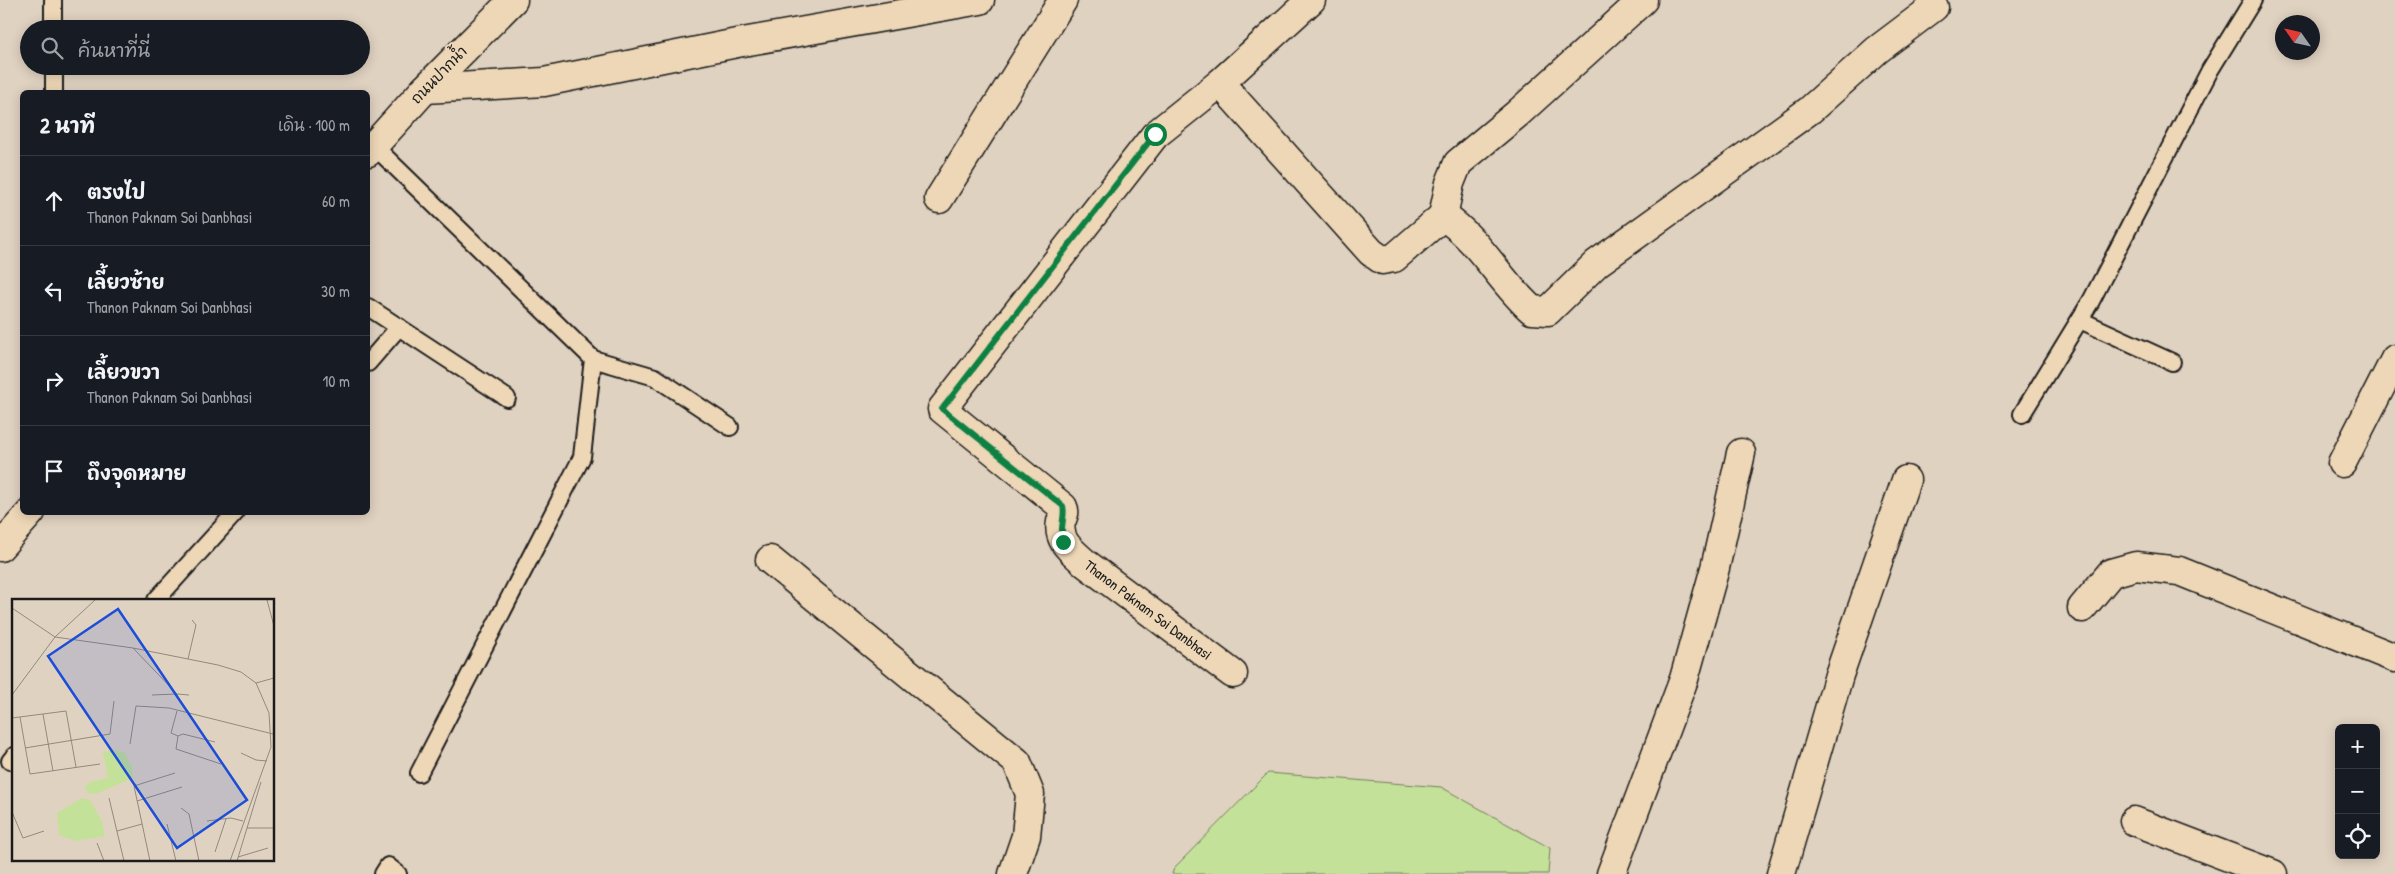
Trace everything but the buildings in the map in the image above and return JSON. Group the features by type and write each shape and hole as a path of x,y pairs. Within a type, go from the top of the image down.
{"street":[{"name":"ถนนปากน้ำ","path":"371,149 425,89 513,0"},
{"path":"425,89 544,82 737,43 980,0"},
{"path":"939,199 1063,0"},
{"name":"Thanon Paknam Soi Danbhasi","path":"1233,674 1084,563 1063,542 1060,532 1065,511 1063,506 942,409 1155,134 1220,83 1312,0"},
{"path":"1220,83 1371,252 1382,260 1394,258 1443,216 1450,183 1458,163 1517,114 1643,0"},
{"path":"1443,216 1462,228 1484,252 1525,304 1532,310 1548,311 1597,263 1810,110 1877,50 1934,7"},
{"path":"2342,463 2395,359"},
{"path":"1611,874 1684,679 1715,568 1741,453"},
{"path":"1781,874 1839,675 1906,480"},
{"path":"0,547 28,515"},
{"path":"770,560 1017,762 1030,794 1026,836 1013,874"},
{"path":"2082,608 2110,573 2136,566 2178,571 2395,658"},
{"path":"2134,821 2273,874"}],"lane":[{"path":"52,0 53,20"},
{"path":"2022,414 2091,301 2210,70 2253,0"},
{"path":"54,75 54,90"},
{"path":"371,149 593,359 655,377 730,428"},
{"path":"370,308 507,398"},
{"path":"2080,320 2172,362"},
{"path":"370,361 399,327"},
{"path":"419,773 582,457 593,359"},
{"path":"157,599 233,515"},
{"path":"383,874 388,866 398,874"}],"green space":[{"path":"1268,773 1441,787 1550,848 1548,874 1172,874 1174,868"}],"route":[{"path":"1063,542 1060,532 1065,511 1063,506 942,409 1155,134"}]}
